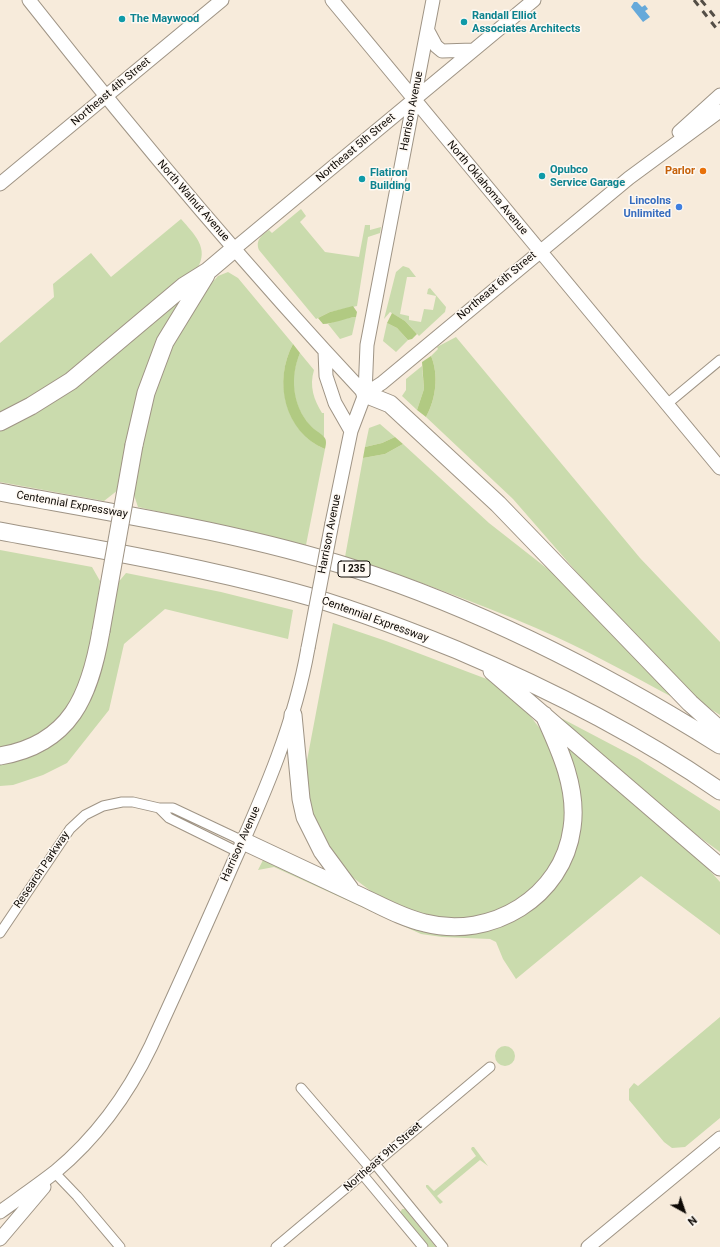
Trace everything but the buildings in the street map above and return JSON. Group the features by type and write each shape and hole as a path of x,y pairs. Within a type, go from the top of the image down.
{"highway":[{"path":"0,422 31,406 71,380 184,286 208,272 234,249"},
{"path":"0,756 15,754 43,742 71,716 86,692 92,677 134,445 146,393 165,342 208,272"},
{"path":"365,394 390,404 498,504 690,703 720,730"},
{"name":"Centennial Expressway","path":"0,492 202,529 287,550 356,570 457,608 528,638 597,672 720,745"},
{"name":"Centennial Expressway","path":"4,533 189,567 295,592 402,627 538,685 647,744 720,791"},
{"path":"476,658 720,867"},
{"path":"293,715 301,799 305,817 322,851 352,892"},
{"path":"240,847 352,892 426,924 462,927 476,926 503,918 518,911 540,893 560,864 568,846 573,828 570,784 560,750 544,715"}],"main road":[{"name":"North Walnut Avenue","path":"29,0 106,97 284,308 306,329 365,394"},
{"name":"Northeast 4th Street","path":"0,184 222,0"},
{"name":"North Oklahoma Avenue","path":"332,0 720,468"},
{"name":"Harrison Avenue","path":"54,1172 86,1143 114,1110 136,1077 273,771 293,715 308,648 351,431 365,394 367,345 433,0"},
{"name":"Northeast 5th Street","path":"234,249 534,0"},
{"path":"428,31 436,46 442,51 473,50"},
{"name":"Northeast 6th Street","path":"629,178 720,95"},
{"name":"Northeast 6th Street","path":"365,394 382,383 539,251 629,178 720,111"},
{"path":"325,351 326,376 335,403 351,431"},
{"path":"588,1247 720,1138"},
{"path":"0,1212 54,1172"},
{"path":"0,1239 54,1172"}],"street":[{"path":"667,404 720,360"},
{"name":"Research Parkway","path":"0,933 64,837 77,822 94,810 122,802 133,802 159,808 173,808 240,847"},
{"name":"Northeast 9th Street","path":"276,1247 363,1176 490,1067"},
{"path":"301,1088 373,1166 443,1247"},
{"path":"54,1172 77,1196 120,1247"},
{"path":"363,1176 423,1247"}],"green space":[{"path":"301,209 306,216 300,222 325,252 359,257 365,225 370,225 370,230 381,227 380,233 368,237 357,306 330,312 316,319 259,250 258,243 262,236 269,230 272,233"},
{"path":"181,219 191,230 201,248 201,261 197,269 76,371 0,416 0,343 54,297 53,284 91,253 111,277"},
{"path":"403,266 409,268 416,277 407,277 400,314 409,316 409,320 421,322 424,309 433,310 436,296 427,294 428,289 430,288 446,307 445,312 419,336 405,321 390,312 384,319 396,272"},
{"path":"228,272 238,278 293,344 287,358 284,374 286,404 300,431 311,441 325,449 306,545 138,507 133,492 159,369 200,296 218,276"},
{"path":"180,298 183,302 118,490 104,501 0,482 0,427"},
{"path":"353,306 357,312 356,317 323,324 318,318 330,312"},
{"path":"392,313 405,321 417,334 412,339 408,340 397,328 387,323"},
{"path":"356,317 352,335 340,339 328,324 341,319"},
{"path":"387,323 397,328 408,340 396,352 383,341"},
{"path":"456,337 640,558 720,642 720,715 696,700 621,623 513,499 426,417 432,403 436,379 431,356 438,349 437,347"},
{"path":"293,344 300,353 294,381 294,390 299,409 312,427 325,438 325,449 311,441 300,431 286,404 284,374 287,358"},
{"path":"300,353 314,370 312,387 317,403 322,413 324,413 324,437 306,420 296,400 294,376"},
{"path":"431,356 436,379 432,403 426,417 417,410 424,389 422,362"},
{"path":"422,366 424,389 417,410 402,396 406,390 406,379"},
{"path":"380,424 395,437 382,443 365,447 369,428"},
{"path":"395,437 403,444 385,454 363,458 365,447 382,443"},
{"path":"403,444 489,523 563,581 674,698 588,653 536,628 441,590 345,557 363,458 385,454"},
{"path":"0,550 92,567 100,581 93,643 73,705 39,737 0,750"},
{"path":"126,573 221,592 293,610 288,639 165,609 124,644 109,710 67,763 43,775 13,785 0,786 0,762 63,735 116,585"},
{"path":"333,623 386,641 492,681 528,713 541,730 552,750 565,794 566,818 556,857 535,888 495,913 455,921 417,913 372,892 343,870 311,819 305,771"},
{"path":"561,718 637,758 720,811 720,852 676,820 560,721"},
{"path":"569,745 688,846 720,882 720,935 641,876 516,979 503,959 496,942 490,939 442,937 421,934 274,867 258,870 264,858 403,923 475,932 568,863 564,748"},
{"path":"720,1017 720,1118 685,1147 672,1148 664,1142 629,1100 629,1089 634,1083 638,1086"},
{"path":"505,1046 512,1049 515,1056 512,1063 505,1066 498,1063 495,1056 498,1049"},
{"path":"474,1147 488,1166 480,1160 437,1196 443,1202 440,1204 426,1185 434,1191 476,1156 471,1149"},
{"path":"402,1209 405,1209 436,1247 429,1247 400,1213"}],"water":[{"path":"634,2 637,2 642,7 645,5 648,9 645,11 650,17 643,22 631,7"}],"railway":[{"path":"694,0 720,33"},
{"path":"701,0 720,23"}],"place":[{"name":"The Maywood","path":"122,19"},
{"name":"Randall Elliot Associates Architects","path":"464,22"},
{"name":"Parlor","path":"703,171"},
{"name":"Opubco Service Garage","path":"542,176"},
{"name":"Flatiron Building","path":"362,179"},
{"name":"Lincolns Unlimited","path":"679,207"}]}
